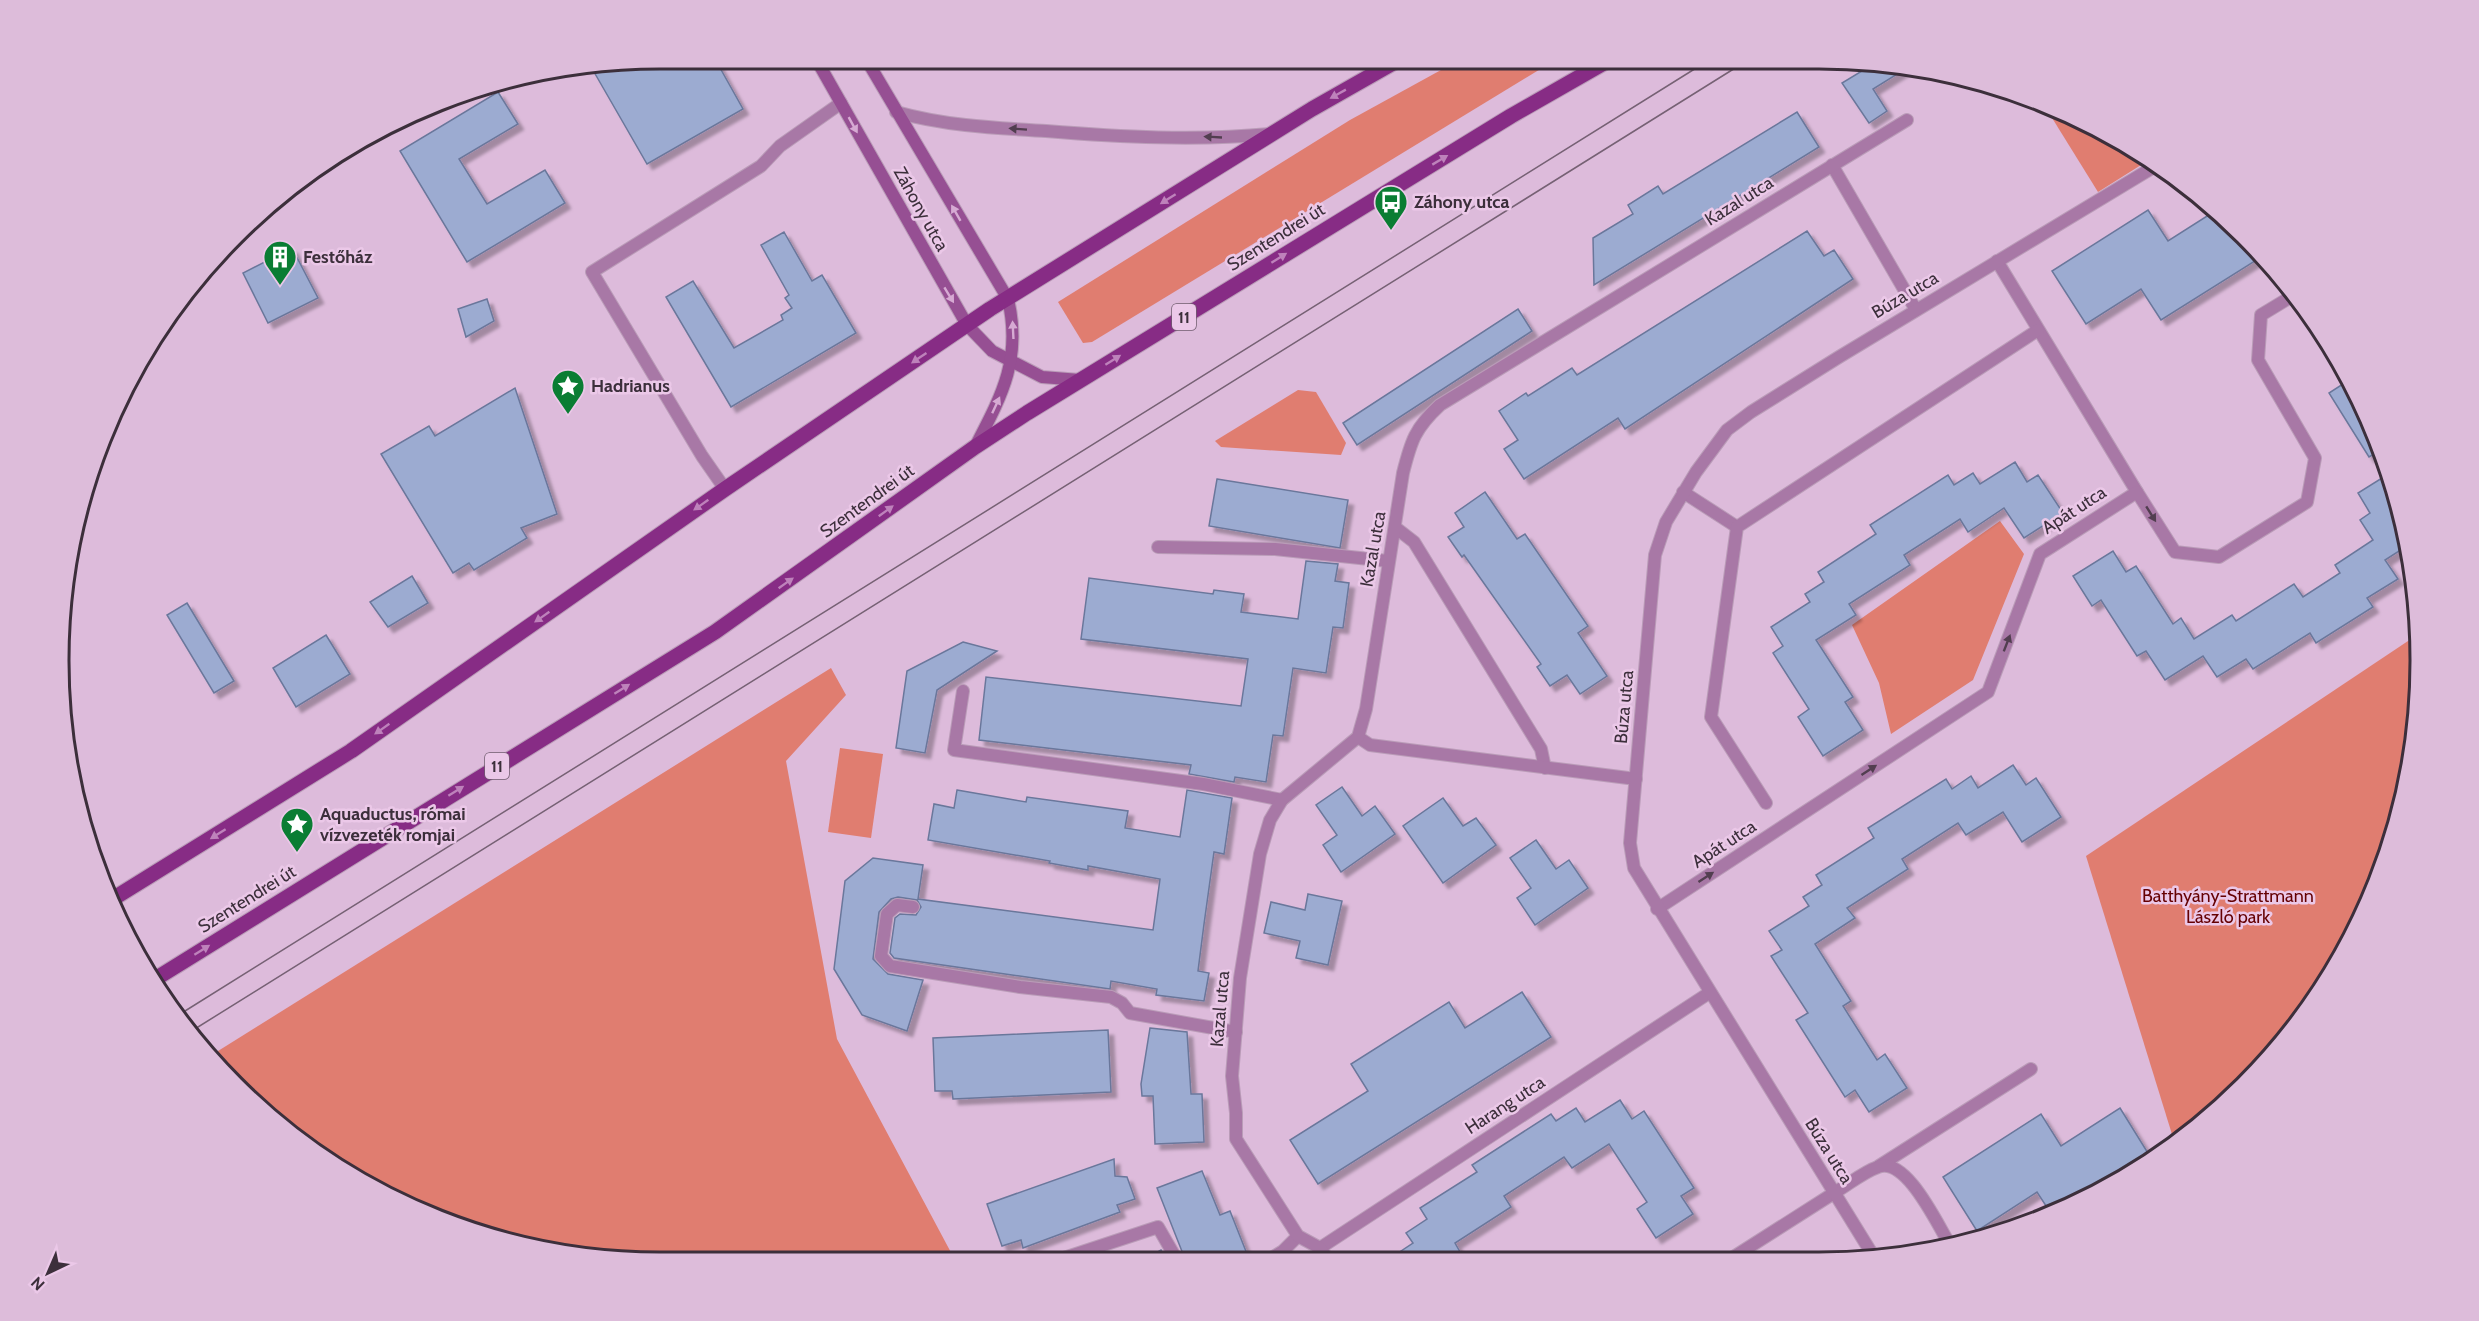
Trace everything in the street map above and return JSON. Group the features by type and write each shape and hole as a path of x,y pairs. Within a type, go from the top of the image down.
{"main road":[{"name":"Záhony utca","path":"822,69 967,325 992,351 1042,377 1080,380"},
{"name":"Záhony utca","path":"872,69 1008,299 1013,322 1012,361 1004,387 975,447"},
{"path":"118,896 351,751 725,489 967,325 1271,134 1383,69"},
{"name":"Szentendrei út","path":"161,976 715,632 975,447 1080,380 1511,116 1593,69"}],"street":[{"path":"725,489 702,456 592,272 760,166 780,146 841,103"},
{"path":"896,112 950,125 1096,135 1230,138 1271,134"},
{"name":"Kazal utca","path":"1323,1252 1298,1236 1236,1139 1232,1076 1240,978 1260,854 1270,820 1282,800 1358,737 1366,709 1388,561 1411,439 1422,421 1440,405 1907,120"},
{"path":"1832,165 1916,310"},
{"name":"Búza utca","path":"1869,1250 1638,879 1630,843 1655,555 1666,522 1683,492 1727,430 1751,412 1916,310 2149,170"},
{"path":"1997,261 2175,552 2219,557 2307,502 2315,458 2258,360 2261,315 2287,299"},
{"path":"1766,803 1711,717 1737,527 2038,330"},
{"path":"1683,492 1737,527"},
{"name":"Apát utca","path":"1657,909 1988,692 2040,554 2137,492"},
{"path":"1396,528 1414,542 1541,749 1545,768"},
{"path":"1158,547 1275,549 1388,561"},
{"path":"963,691 954,750 1203,784 1282,800"},
{"path":"1358,737 1370,745 1636,779"},
{"path":"913,907 897,905 887,914 881,956 890,966 1020,987 1111,997 1122,1003 1130,1013 1236,1032"},
{"name":"Harang utca","path":"1320,1248 1709,993"},
{"path":"1741,1252 2031,1069"},
{"path":"1879,1166 1892,1167 1901,1171 1912,1183 1946,1238"},
{"path":"1082,1252 1158,1227 1172,1252"},
{"path":"1281,1252 1298,1236"}],"green space":[{"path":"1443,69 1541,69 1092,342 1083,343 1058,302 1350,120"},
{"path":"2051,117 2114,148 2141,165 2098,192"},
{"path":"1298,390 1316,392 1346,443 1341,455 1221,447 1215,441"},
{"path":"2000,521 2024,554 1973,680 1891,734 1879,683 1852,625"},
{"name":"Batthyány-Strattmann László park","path":"2409,640 2409,699 2399,776 2379,851 2349,922 2331,956 2288,1021 2237,1079 2172,1135 2086,856"},
{"path":"831,668 846,695 786,761 837,1039 951,1252 622,1251 545,1241 507,1232 434,1207 365,1173 300,1130 242,1079 217,1052"},
{"path":"840,748 883,754 871,838 828,832"}],"building":[{"path":"721,69 743,109 647,164 595,73 622,70"},
{"path":"1863,71 1897,74 1873,89 1887,111 1869,123 1842,83"},
{"path":"498,92 518,124 459,159 487,204 545,170 565,203 467,262 400,151"},
{"path":"1797,112 1819,147 1594,285 1593,238 1633,214 1628,205 1658,186 1663,194"},
{"path":"2148,210 2168,241 2208,215 2255,261 2161,320 2141,289 2086,324 2052,271"},
{"path":"1807,231 1824,256 1834,250 1853,279 1625,429 1618,418 1524,479 1504,449 1518,440 1499,411 1526,393 1528,396 1572,368 1577,375"},
{"path":"784,232 812,281 822,275 856,333 731,407 666,297 693,281 734,348 783,320 781,315 792,308 785,298 789,295 761,245"},
{"name":"Festőház","path":"292,248 318,298 268,323 243,273"},
{"path":"487,299 494,321 466,337 458,309"},
{"path":"1518,309 1532,331 1357,445 1343,423"},
{"path":"2342,385 2373,455 2369,457 2329,393"},
{"path":"515,388 557,514 521,528 527,538 474,570 469,563 453,573 381,454 429,426 435,436"},
{"path":"2015,462 2027,482 2038,475 2063,513 2024,538 2004,508 1968,532 1960,519 1904,555 1910,565 1849,604 1856,615 1816,640 1853,697 1845,702 1863,730 1823,756 1798,717 1809,709 1773,653 1783,646 1771,627 1810,602 1805,594 1824,582 1818,572 1876,534 1870,525 1948,475 1954,485 1973,473 1980,484"},
{"path":"2381,478 2400,551 2385,560 2398,579 2367,598 2373,607 2316,643 2310,633 2253,669 2246,659 2217,677 2203,656 2165,680 2146,651 2137,656 2101,600 2092,606 2073,576 2113,551 2126,572 2136,566 2173,624 2181,618 2194,639 2232,615 2236,621 2294,584 2303,597 2340,573 2335,565 2373,540 2360,520 2370,513 2358,493"},
{"path":"1217,479 1348,500 1340,548 1209,526"},
{"path":"1485,492 1517,539 1525,534 1588,626 1578,633 1607,676 1580,694 1567,675 1550,686 1537,667 1541,664 1464,555 1462,557 1448,537 1464,527 1455,513"},
{"path":"1306,561 1338,564 1335,581 1349,583 1343,628 1333,627 1326,673 1293,668 1283,736 1273,735 1266,782 1235,777 1234,782 1189,774 1191,765 979,740 986,677 1241,706 1248,659 1081,639 1089,578 1213,594 1214,590 1244,594 1241,612 1298,619"},
{"path":"412,576 428,603 388,627 370,602"},
{"path":"187,603 234,681 214,693 167,615"},
{"path":"326,635 350,674 296,707 273,668"},
{"path":"963,642 997,651 937,690 925,753 896,748 907,671"},
{"path":"2013,765 2026,785 2036,778 2061,817 2022,842 2003,812 1966,835 1958,823 1902,859 1908,869 1847,908 1855,918 1815,944 1851,1001 1843,1006 1877,1060 1885,1054 1907,1088 1869,1112 1855,1090 1845,1097 1796,1020 1808,1013 1771,956 1782,950 1769,931 1809,906 1803,897 1822,885 1816,875 1874,838 1868,828 1946,779 1952,789 1971,776 1978,788"},
{"path":"1342,787 1362,816 1375,806 1395,834 1341,872 1323,845 1337,835 1316,805"},
{"path":"957,790 1026,802 1027,797 1128,811 1125,828 1180,837 1187,790 1232,798 1224,854 1214,852 1204,924 1198,971 1209,973 1204,1001 1156,995 1157,989 1111,981 1110,989 894,958 890,953 895,918 900,914 916,915 921,907 917,900 898,897 891,899 879,912 873,959 888,974 923,980 907,1031 862,1015 834,969 845,881 873,858 923,865 918,899 1153,930 1160,879 1088,866 1088,870 1049,863 1050,861 928,840 934,804 954,808"},
{"path":"1443,798 1463,826 1476,818 1496,845 1443,883 1403,826"},
{"path":"1536,840 1556,869 1569,860 1588,888 1535,925 1517,898 1531,888 1510,858"},
{"path":"1308,894 1342,901 1328,965 1296,958 1300,941 1264,933 1271,902 1305,910"},
{"path":"1522,992 1551,1037 1318,1184 1290,1140 1368,1091 1351,1064 1449,1002 1465,1028"},
{"path":"1150,1028 1187,1032 1191,1094 1202,1094 1204,1142 1155,1144 1153,1096 1142,1096 1141,1084"},
{"path":"1108,1030 1111,1092 953,1099 952,1091 935,1091 933,1038"},
{"path":"1620,1100 1632,1119 1644,1111 1694,1188 1681,1196 1693,1214 1656,1238 1637,1209 1647,1202 1609,1144 1572,1168 1564,1157 1504,1196 1511,1207 1455,1243 1460,1252 1400,1252 1413,1243 1406,1233 1427,1219 1420,1208 1477,1172 1472,1165 1551,1114 1556,1121 1576,1108 1585,1122"},
{"path":"2120,1108 2147,1152 2114,1173 2046,1206 2037,1192 1977,1231 1943,1177 2041,1114 2061,1146"},
{"path":"1114,1159 1115,1176 1127,1177 1135,1199 1117,1205 1120,1212 1023,1248 1021,1240 1002,1246 987,1204"},
{"path":"1202,1171 1220,1215 1230,1211 1246,1252 1182,1252 1157,1188"}],"tram line":[{"path":"184,1011 1695,69"},
{"path":"197,1028 1734,69"}],"place":[{"name":"Záhony utca","path":"1391,231"},
{"name":"Festőház","path":"280,286"},
{"name":"Hadrianus","path":"568,415"},
{"name":"Aquaductus, római vízvezeték romjai","path":"297,853"}]}
